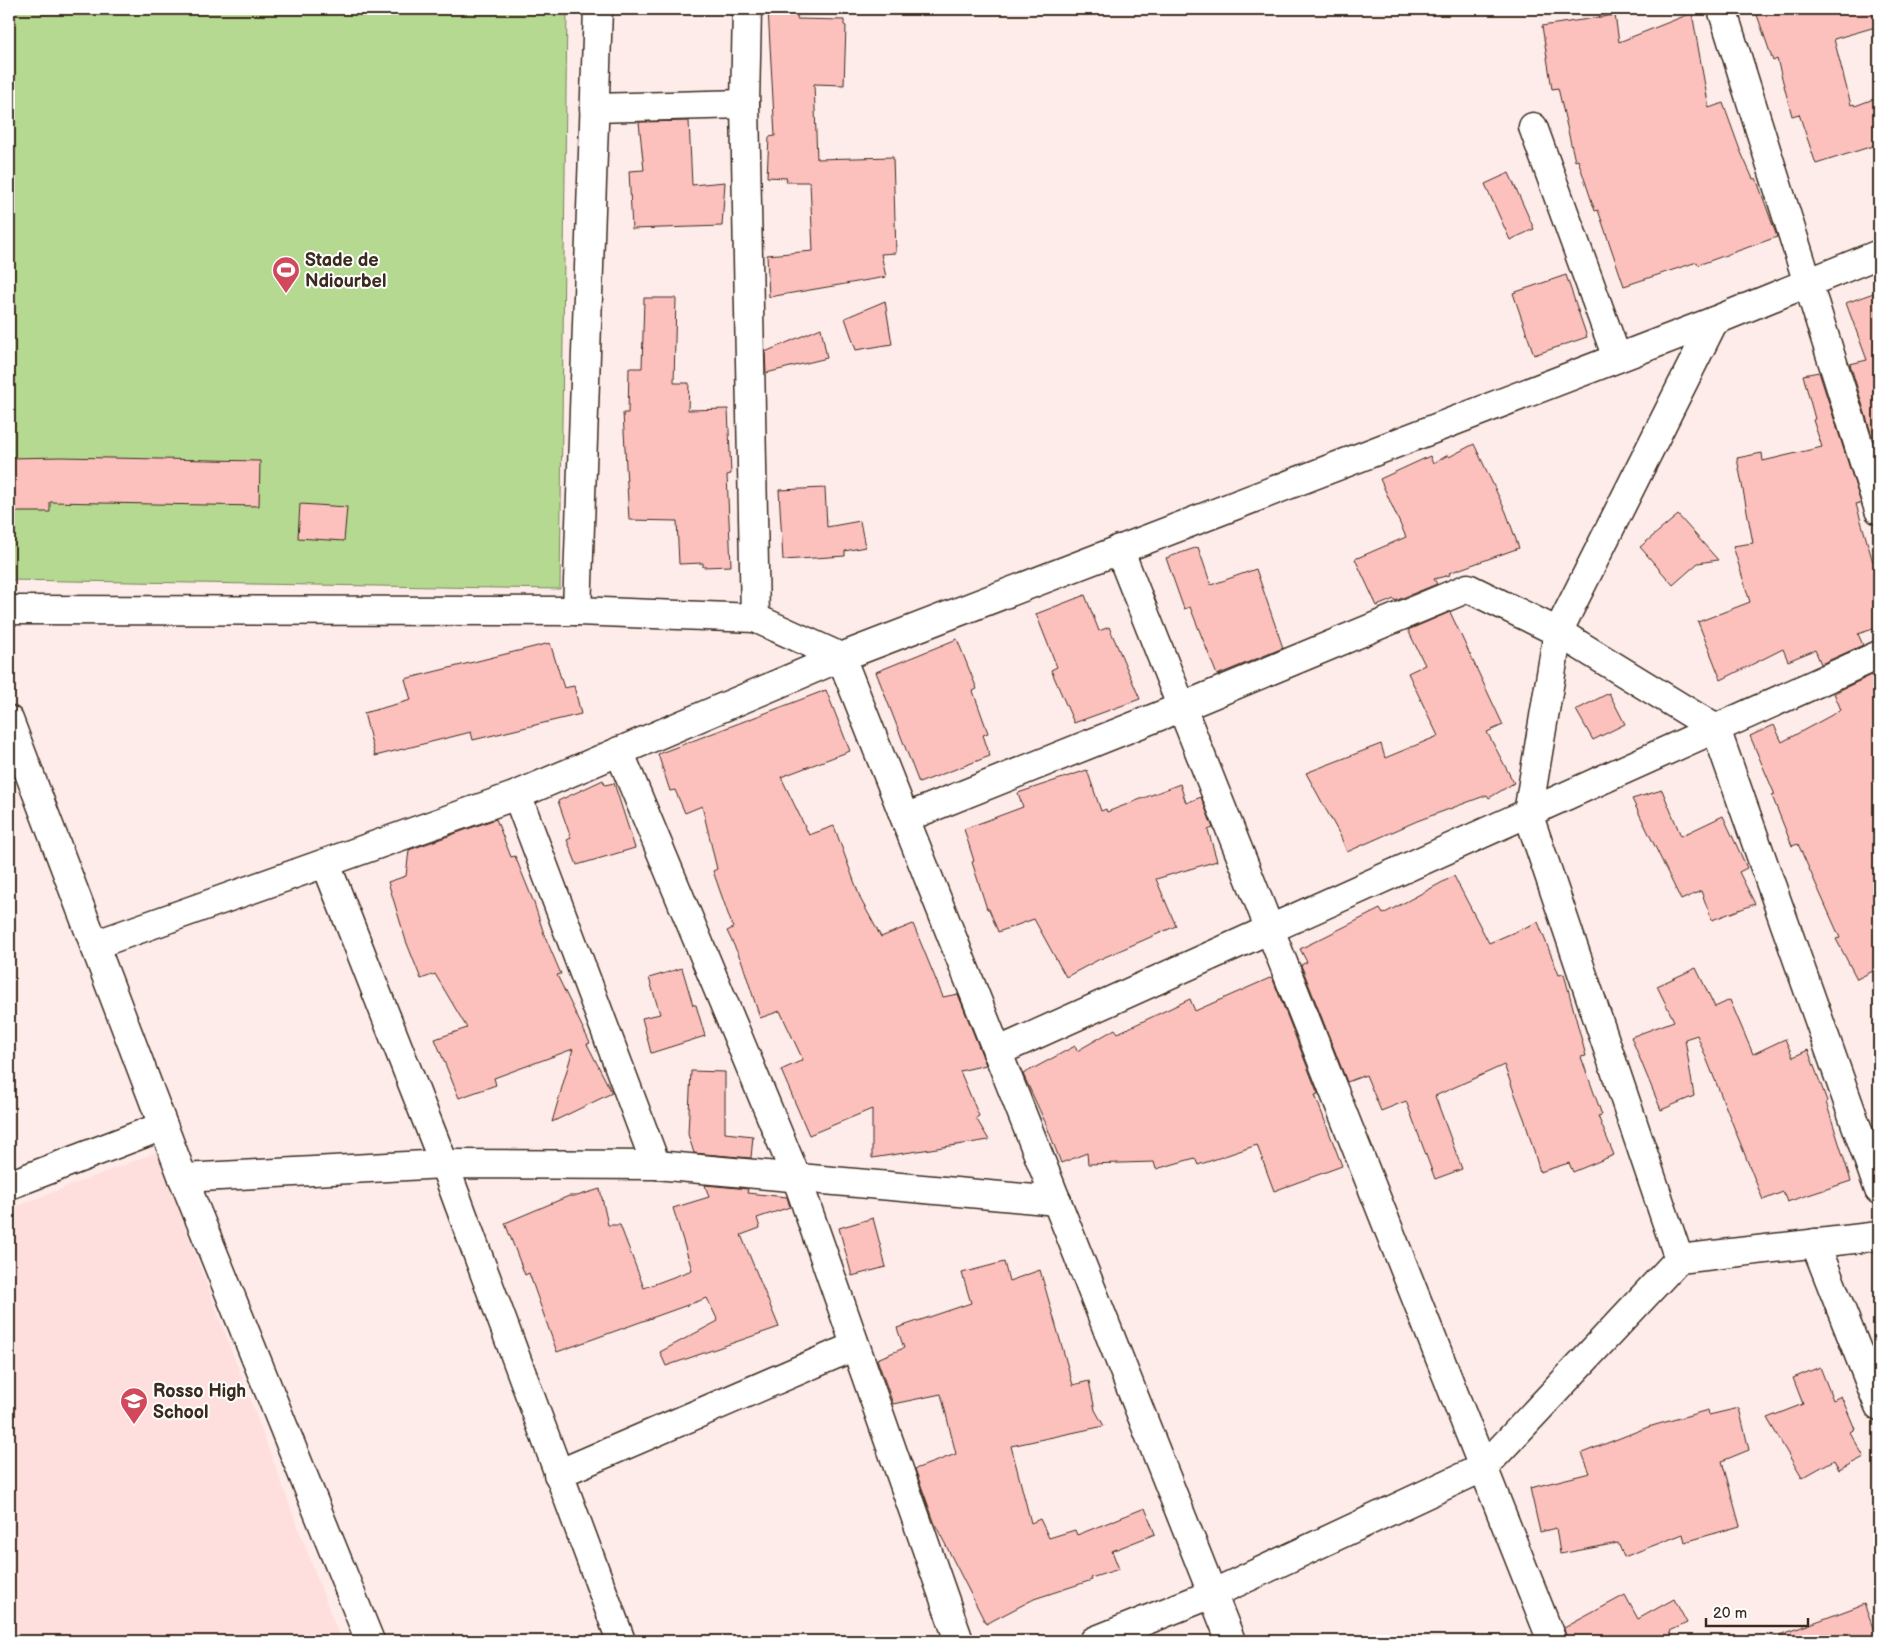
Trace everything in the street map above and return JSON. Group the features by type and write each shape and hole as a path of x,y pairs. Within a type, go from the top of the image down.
{"street":[{"path":"577,611 598,9"},
{"path":"747,9 746,104 755,618"},
{"path":"1722,9 1879,510"},
{"path":"594,108 746,104"},
{"path":"1533,127 1617,358"},
{"path":"94,945 517,795 841,657 1714,321 1879,254"},
{"path":"1679,1259 1528,813 1558,632 1714,321"},
{"path":"1119,549 1552,1641"},
{"path":"905,818 1182,707 1468,588 1558,632 1716,728 1879,1190"},
{"path":"9,610 577,611 755,618 841,657 1231,1641"},
{"path":"997,1052 1879,655"},
{"path":"9,720 182,1178 370,1641"},
{"path":"619,751 797,1179 958,1641"},
{"path":"517,795 656,1165"},
{"path":"326,864 444,1164 621,1641"},
{"path":"9,1185 163,1126"},
{"path":"182,1178 444,1164 656,1165 1057,1201"},
{"path":"1094,1641 1212,1594 1484,1467 1679,1259 1879,1236"},
{"path":"1815,1244 1879,1406"},
{"path":"558,1474 855,1346"}],"shaded area":[{"name":"Rosso High School","path":"157,1152 341,1641 9,1641 9,1209"}],"green space":[{"name":"Stade de Ndiourbel","path":"9,9 567,9 560,589 9,580"}],"building":[{"path":"768,9 798,9 797,19 844,20 844,25 846,26 844,85 814,84 817,159 893,157 896,253 881,254 886,277 769,297 767,255 813,251 810,182 786,182 787,178 767,177 769,137 775,136"},
{"path":"1755,9 1879,9 1879,26 1834,39 1851,105 1854,104 1855,106 1879,97 1879,144 1816,164 1799,114 1792,116 1777,59 1773,61"},
{"path":"1692,13 1709,108 1723,103 1740,150 1753,179 1756,178 1777,237 1698,265 1697,262 1624,286 1598,210 1595,211 1578,160 1575,161 1558,88 1552,89 1542,26 1615,15 1619,42"},
{"path":"689,121 692,185 725,182 722,226 632,229 629,171 644,170 639,122"},
{"path":"1509,173 1534,229 1510,240 1485,184"},
{"path":"1566,275 1587,337 1534,355 1513,293"},
{"path":"1879,291 1879,459 1850,364 1867,360 1846,303"},
{"path":"644,298 676,298 674,383 689,383 688,410 728,409 731,474 727,475 731,566 703,567 703,563 679,564 677,521 629,520 623,413 628,413 629,368 642,368"},
{"path":"885,301 892,344 856,350 845,318"},
{"path":"821,328 827,358 766,373 765,352"},
{"path":"1819,372 1861,503 1856,504 1873,562 1879,560 1879,627 1858,634 1863,645 1821,664 1815,650 1788,661 1783,649 1721,680 1698,622 1750,602 1733,546 1753,543 1737,458 1762,453 1763,461 1822,447 1813,420 1815,419 1803,375"},
{"path":"1474,444 1506,512 1519,548 1449,573 1450,575 1434,579 1437,584 1395,601 1394,599 1377,606 1355,559 1406,537 1380,479 1430,456 1433,464 1448,455 1449,457"},
{"path":"61,457 260,461 259,506 50,502 50,512 9,512 9,458"},
{"path":"825,488 827,527 860,521 865,547 845,551 845,556 783,560 779,490"},
{"path":"300,504 347,507 344,541 298,538"},
{"path":"1678,515 1718,560 1698,563 1673,585 1640,547"},
{"path":"1198,547 1211,585 1256,569 1283,648 1217,675 1190,607 1184,609 1166,558"},
{"path":"1085,595 1099,631 1109,627 1140,699 1074,723 1051,670 1057,667 1036,614"},
{"path":"1450,612 1503,725 1487,732 1514,783 1489,798 1487,795 1417,821 1347,852 1340,835 1306,773 1381,744 1385,758 1438,736 1408,673 1425,665 1408,630"},
{"path":"957,639 977,689 973,691 988,733 983,735 990,756 919,783 876,672"},
{"path":"550,643 564,688 574,686 581,714 473,740 471,732 375,756 364,713 411,700 405,679"},
{"path":"1876,673 1879,680 1879,968 1857,979 1836,939 1840,938 1798,844 1792,846 1772,796 1775,795 1750,736 1774,725 1782,742 1841,710 1834,693"},
{"path":"826,690 850,751 781,777 809,835 834,826 861,900 881,937 913,924 943,997 958,994 986,1065 960,1071 979,1116 976,1118 989,1140 872,1158 872,1109 809,1135 781,1070 803,1060 780,1011 760,1018 742,962 727,931 733,928 713,871 717,869 702,806 685,813 675,790 670,791 658,754"},
{"path":"1609,693 1625,724 1593,740 1576,710"},
{"path":"1087,770 1101,811 1106,809 1107,812 1180,784 1186,803 1201,797 1213,828 1208,830 1217,861 1156,879 1176,926 1098,960 1066,977 1034,919 998,932 989,909 987,909 964,829 1023,807 1018,793"},
{"path":"603,780 605,785 614,783 635,848 577,865 567,840 571,838 558,801"},
{"path":"1662,790 1681,836 1723,816 1747,868 1739,872 1755,904 1712,920 1701,891 1681,900 1632,799"},
{"path":"496,819 511,857 515,856 534,903 544,934 561,974 557,975 590,1043 587,1044 612,1093 552,1122 573,1049 494,1078 496,1085 459,1098 435,1039 467,1028 435,974 421,979 406,941 388,882 406,876 409,850"},
{"path":"1454,876 1489,943 1538,922 1559,975 1564,974 1586,1056 1581,1057 1602,1115 1598,1116 1614,1155 1573,1172 1569,1163 1540,1172 1525,1121 1504,1065 1435,1096 1462,1169 1435,1179 1406,1101 1381,1111 1366,1075 1347,1082 1301,965 1307,962 1300,949 1380,909 1383,914"},
{"path":"682,968 705,1036 651,1053 642,1018 660,1014 649,978"},
{"path":"1696,968 1715,1007 1730,1000 1753,1054 1785,1039 1793,1057 1808,1050 1827,1101 1851,1181 1787,1202 1783,1192 1763,1200 1697,1035 1685,1039 1694,1096 1661,1110 1631,1037 1674,1021 1657,986"},
{"path":"1272,977 1318,1094 1315,1095 1342,1166 1274,1191 1257,1145 1198,1165 1195,1158 1156,1169 1154,1162 1088,1164 1087,1153 1061,1163 1046,1124 1023,1074 1075,1046 1077,1051 1115,1029 1118,1033 1190,999 1195,1011"},
{"path":"691,1071 725,1072 725,1133 753,1136 751,1158 694,1153 688,1134"},
{"path":"705,1185 748,1189 747,1193 787,1197 790,1207 757,1218 760,1228 741,1235 779,1327 666,1366 660,1352 718,1321 707,1298 557,1352 529,1273 525,1275 505,1223 569,1196 577,1196 600,1189 608,1225 620,1225 644,1288 692,1270 673,1208 709,1197"},
{"path":"873,1218 886,1267 852,1276 839,1228"},
{"path":"1004,1262 1009,1281 1040,1270 1073,1385 1089,1381 1095,1410 1104,1426 1011,1446 1031,1523 1040,1519 1049,1538 1075,1530 1077,1535 1145,1508 1155,1534 1112,1551 1119,1569 1034,1599 986,1624 935,1524 915,1469 956,1454 941,1394 893,1404 877,1359 904,1348 897,1328 971,1303 962,1273"},
{"path":"1820,1367 1833,1400 1841,1396 1855,1429 1850,1432 1864,1457 1839,1470 1834,1460 1802,1478 1767,1418 1803,1404 1793,1378"},
{"path":"1739,1408 1749,1450 1722,1461 1740,1526 1685,1542 1683,1534 1624,1557 1618,1543 1560,1554 1556,1528 1540,1532 1530,1488 1590,1473 1582,1453 1648,1427 1708,1410 1709,1415"},
{"path":"1625,1595 1638,1619 1674,1599 1687,1623 1670,1631 1674,1641 1567,1641 1564,1628"},
{"path":"1864,1604 1878,1641 1773,1641 1772,1638"}],"place":[{"name":"Stade de Ndiourbel","path":"286,294"},
{"name":"Rosso High School","path":"134,1425"}]}
